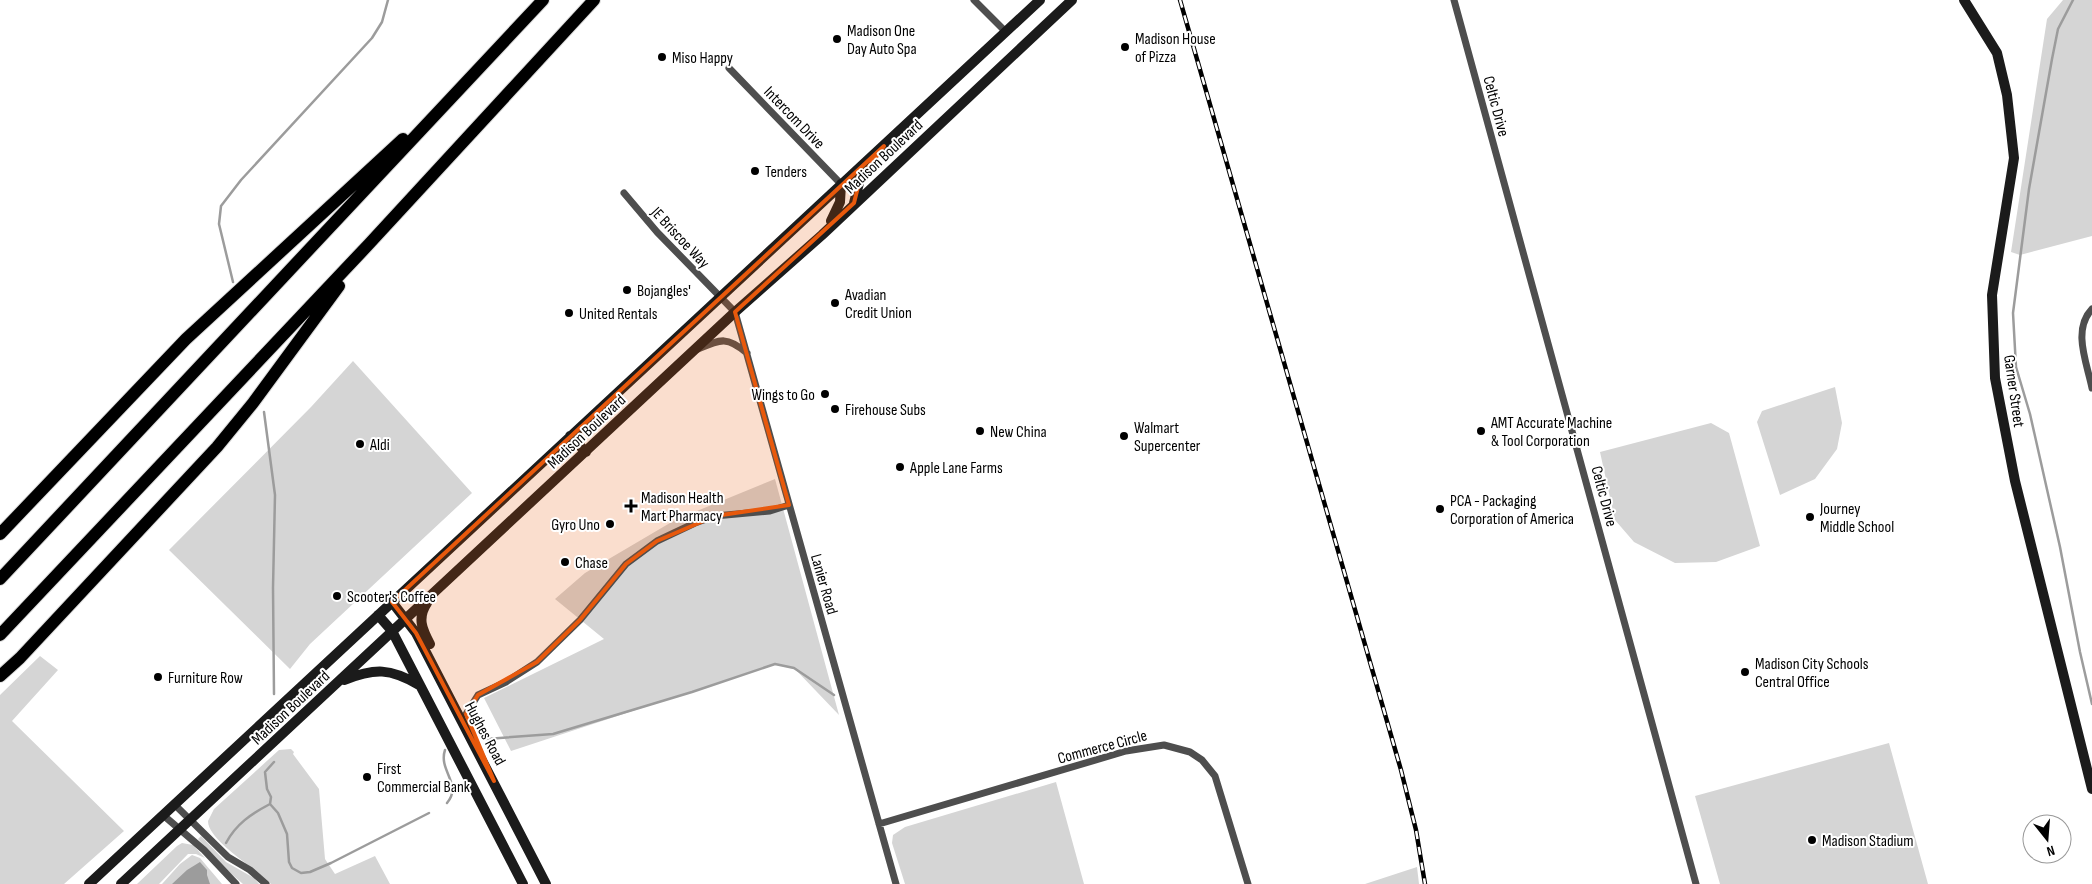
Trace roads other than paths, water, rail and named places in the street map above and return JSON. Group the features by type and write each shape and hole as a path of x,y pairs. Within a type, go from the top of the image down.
{"highway":[{"path":"0,579 157,414 543,0"},
{"path":"0,635 369,244 594,0"},
{"path":"0,534 186,339 382,157 447,102"},
{"path":"0,676 20,658 216,447 253,403 369,244"}],"main road":[{"name":"Madison Boulevard","path":"88,884 1040,0"},
{"name":"Madison Boulevard","path":"121,884 735,312 822,235 1072,0"},
{"path":"1049,22 1077,0"},
{"name":"Garner Street","path":"1964,0 1997,52 2007,95 2014,158 1992,295 1995,378 2015,481 2092,789"},
{"path":"854,203 860,179 884,146"},
{"path":"822,235 840,202 841,184"},
{"path":"570,436 586,452"},
{"path":"436,591 421,613 421,625 466,714 494,781"},
{"name":"Hughes Road","path":"392,602 416,633 546,884"},
{"path":"378,615 392,631 523,884"},
{"path":"338,683 374,670 389,671 404,676 420,686"}],"street":[{"path":"974,0 1006,32"},
{"name":"Celtic Drive","path":"1454,0 1696,884"},
{"name":"Intercom Drive","path":"729,68 841,184"},
{"name":"JE Briscoe Way","path":"624,193 657,232 720,298"},
{"name":"Lanier Road","path":"720,298 735,312 748,353 789,506 896,884"},
{"path":"2092,309 2083,322 2080,334 2092,388"},
{"path":"693,352 722,340 730,341 748,353"},
{"path":"466,714 478,696 506,682 537,662 580,620 626,564 657,541 715,516 730,513 770,511 789,506"},
{"name":"Commerce Circle","path":"879,824 1126,751 1164,745 1190,752 1202,760 1215,776 1248,884"},
{"path":"174,804 228,857 250,870 265,884"},
{"path":"163,815 204,850 236,884"}],"waterway":[{"path":"233,282 219,224 221,206 241,180 372,38 382,22 388,0"},
{"path":"2073,0 2058,29 2052,59 2029,189 2013,313 2016,367 2030,414 2060,547 2092,704"},
{"path":"264,412 275,495 273,588 274,694"},
{"path":"486,739 553,734 692,692 775,664 794,668 834,695"},
{"path":"445,750 445,764 452,783 451,796 447,803"},
{"path":"226,843 234,830 245,820 270,804 271,797 267,789 265,772 274,762"},
{"path":"270,804 278,813 287,834 289,862 292,868 301,873 310,872 331,863 429,813"}],"railway":[{"path":"1180,0 1401,770 1416,830 1425,884"}],"place":[{"name":"Madison One Day Auto Spa","path":"837,39"},
{"name":"Madison House of Pizza","path":"1125,47"},
{"name":"Miso Happy","path":"662,57"},
{"name":"Tenders","path":"755,171"},
{"name":"Bojangles'","path":"627,290"},
{"name":"Avadian Credit Union","path":"835,303"},
{"name":"United Rentals","path":"569,313"},
{"name":"Wings to Go","path":"825,394"},
{"name":"Firehouse Subs","path":"835,409"},
{"name":"New China","path":"980,431"},
{"name":"AMT Accurate Machine & Tool Corporation","path":"1481,431"},
{"name":"Walmart Supercenter","path":"1124,436"},
{"name":"Aldi","path":"360,444"},
{"name":"Apple Lane Farms","path":"900,467"},
{"name":"Madison Health Mart Pharmacy","path":"631,506"},
{"name":"PCA - Packaging Corporation of America","path":"1440,509"},
{"name":"Journey Middle School","path":"1810,517"},
{"name":"Gyro Uno","path":"610,524"},
{"name":"Chase","path":"565,562"},
{"name":"Scooter's Coffee","path":"337,596"},
{"name":"Madison City Schools Central Office","path":"1745,672"},
{"name":"Furniture Row","path":"158,677"},
{"name":"First Commercial Bank","path":"367,777"},
{"name":"Madison Stadium","path":"1812,840"}]}
